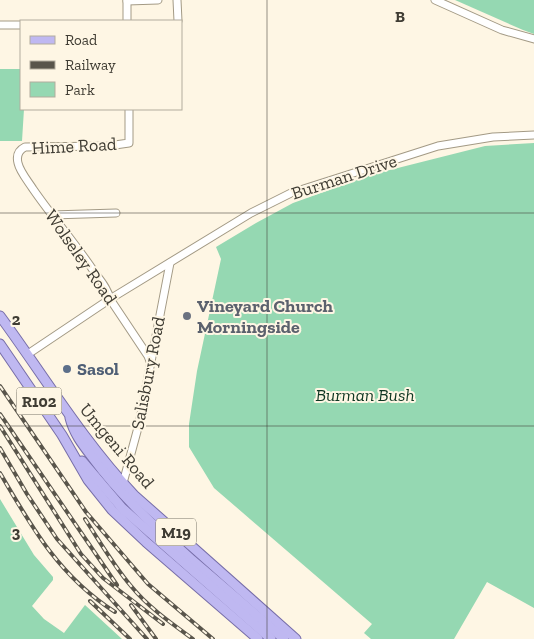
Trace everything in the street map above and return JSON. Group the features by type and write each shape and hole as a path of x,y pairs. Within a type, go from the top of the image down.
{"main road":[{"name":"Umgeni Road","path":"0,316 69,414 123,483 296,639"},
{"name":"Umgeni Road","path":"0,344 62,435 88,480 112,510 258,639"},
{"path":"69,414 76,435 124,497 276,638"},
{"path":"62,435 122,508 276,638"}],"street":[{"path":"127,20 127,0 158,0"},
{"path":"177,0 178,20"},
{"path":"435,0 502,30 534,39"},
{"path":"0,25 20,25"},
{"name":"Hime Road","path":"20,150 25,147 36,146 108,146 129,143 129,110"},
{"name":"Burman Drive","path":"28,354 110,299 251,212 302,189 438,146 493,137 534,135"},
{"name":"Wolseley Road","path":"20,150 17,156 20,170 108,292 110,299 148,356 151,364"},
{"path":"52,214 116,213"},
{"name":"Salisbury Road","path":"123,483 139,424 170,263"}],"green space":[{"path":"455,0 534,0 534,34 523,30"},
{"path":"0,69 20,69 20,110 24,110 22,141 0,141"},
{"name":"Burman Bush","path":"534,143 534,608 487,582 454,639 371,639 364,633 372,624 214,488 189,447 189,424 197,371 221,259 216,247 293,203 374,174 485,146"},
{"path":"0,499 34,555 53,577 53,580 32,606 44,619 64,633 85,605 122,639 0,639"}],"railway":[{"path":"0,386 86,512 148,584 213,639"},
{"path":"0,414 117,585"},
{"path":"0,426 81,554 103,578 163,624"},
{"path":"0,448 27,494 57,539 147,639"},
{"path":"0,473 36,532 63,567 78,583 115,612"},
{"path":"85,519 113,562 138,594 160,614 193,639"},
{"path":"90,601 130,639"},
{"path":"131,605 156,639"}],"place":[{"name":"Vineyard Church Morningside","path":"187,316"},
{"name":"Sasol","path":"67,369"}]}
